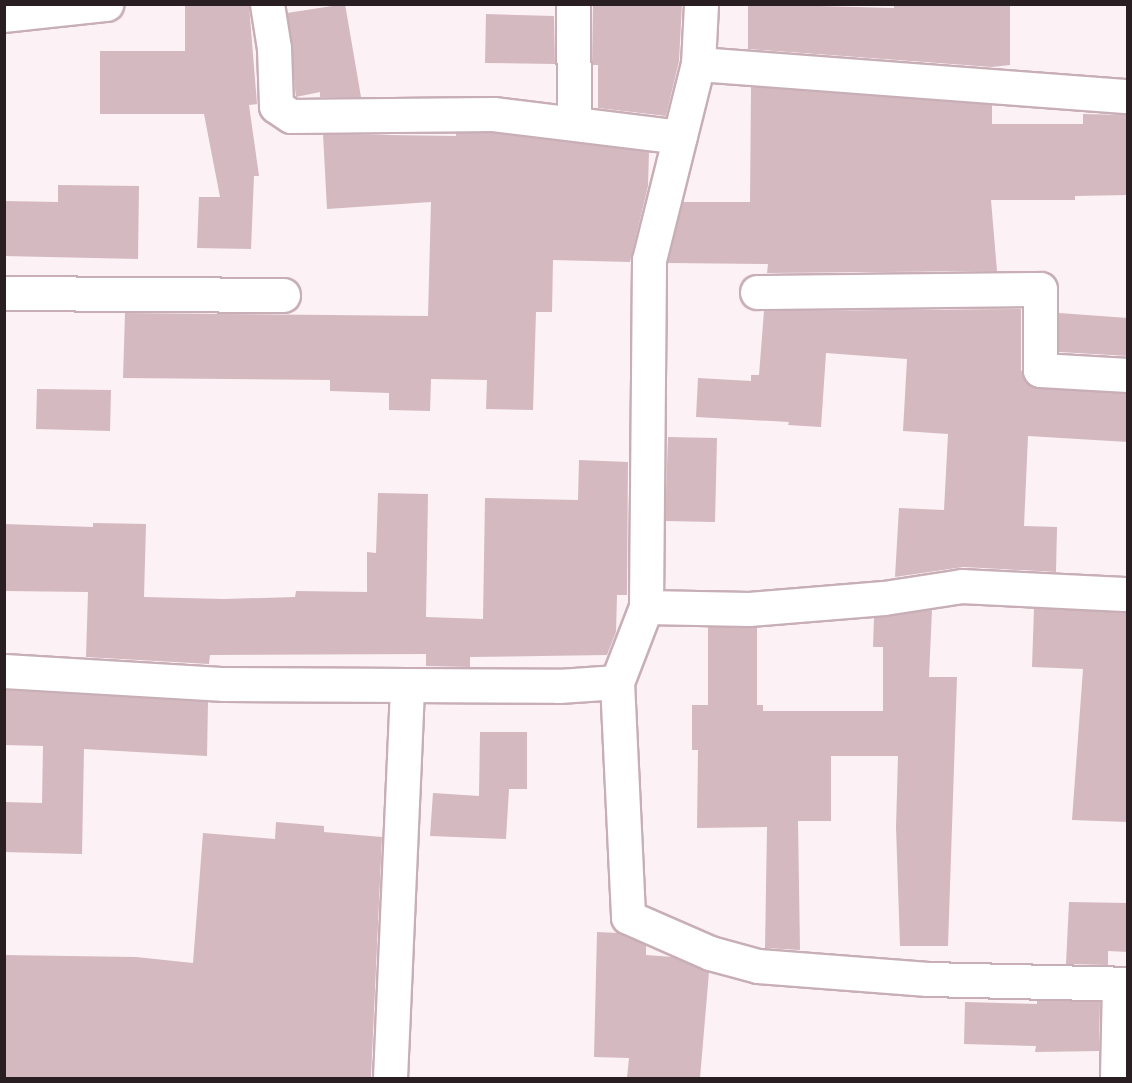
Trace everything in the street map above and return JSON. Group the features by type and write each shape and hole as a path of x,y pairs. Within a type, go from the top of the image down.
{"street":[{"path":"4,15 106,4"},
{"path":"267,4 274,48 276,106 291,116 492,114 574,122 680,137"},
{"path":"573,4 574,122"},
{"path":"701,4 698,64 649,260 646,607 617,682 628,917 710,953 758,966 928,979 1123,984 1116,1078"},
{"path":"698,64 1128,96"},
{"path":"757,292 1040,289 1040,370 1128,375"},
{"path":"4,294 283,295"},
{"path":"646,607 749,609 884,598 962,586 1128,594"},
{"path":"4,672 225,684 559,686 617,682"},
{"path":"390,1078 407,685"}],"building":[{"path":"345,4 361,97 320,97 320,92 296,97 287,13"},
{"path":"593,4 682,4 679,61 666,116 598,108 598,65 592,65"},
{"path":"748,4 894,8 894,4 1010,4 1010,65 992,67 748,49"},
{"path":"185,5 249,5 257,104 249,105 259,176 254,176 251,249 197,248 199,197 220,197 204,114 100,114 100,51 185,51"},
{"path":"486,14 554,16 555,64 485,63"},
{"path":"751,87 992,105 992,124 1083,124 1083,114 1128,115 1128,195 1075,196 1075,200 991,200 997,271 767,273 768,264 668,263 683,202 750,202"},
{"path":"456,133 492,133 649,152 648,186 630,262 553,260 552,312 536,312 533,410 486,409 487,380 431,379 430,411 389,410 389,393 330,391 330,380 123,378 125,313 428,316 431,202 327,209 323,134 456,136"},
{"path":"58,185 139,186 138,259 4,256 4,201 58,202"},
{"path":"1021,309 1021,370 1030,386 1128,394 1128,442 1028,436 1024,526 1057,527 1056,572 963,567 895,577 899,508 944,510 948,434 903,431 907,359 826,353 821,427 788,425 789,422 696,417 698,378 751,381 751,375 759,375 764,311"},
{"path":"1059,313 1128,318 1128,356 1059,352"},
{"path":"37,389 111,390 110,431 36,429"},
{"path":"668,437 717,438 715,522 665,521"},
{"path":"579,460 628,462 627,595 617,595 616,632 607,655 470,657 470,667 426,666 426,654 210,655 209,664 86,657 88,592 4,591 4,524 93,527 93,523 146,524 144,597 224,599 295,597 296,591 367,592 367,552 376,553 378,493 428,494 426,617 483,619 485,498 578,500"},
{"path":"1034,608 1128,613 1128,822 1072,820 1083,669 1032,667"},
{"path":"932,610 929,677 957,677 948,946 900,946 896,827 898,756 831,756 831,821 798,821 800,950 765,948 767,827 697,828 698,750 692,750 692,705 708,705 708,627 757,627 757,705 763,705 763,711 883,711 883,647 873,647 874,618"},
{"path":"4,690 208,702 207,756 84,749 82,854 4,852 4,802 42,803 43,746 4,745"},
{"path":"480,732 527,732 527,789 509,789 506,839 430,836 433,793 479,796"},
{"path":"276,822 324,826 324,832 382,837 371,1078 4,1078 4,955 136,957 193,963 203,833 275,839"},
{"path":"1069,902 1128,903 1128,952 1108,951 1108,965 1066,964"},
{"path":"597,932 619,933 646,945 646,955 673,957 709,972 700,1078 627,1078 629,1058 594,1057"},
{"path":"1037,1000 1100,1002 1099,1051 1035,1052 1036,1046 964,1044 965,1002 1037,1004"}]}
